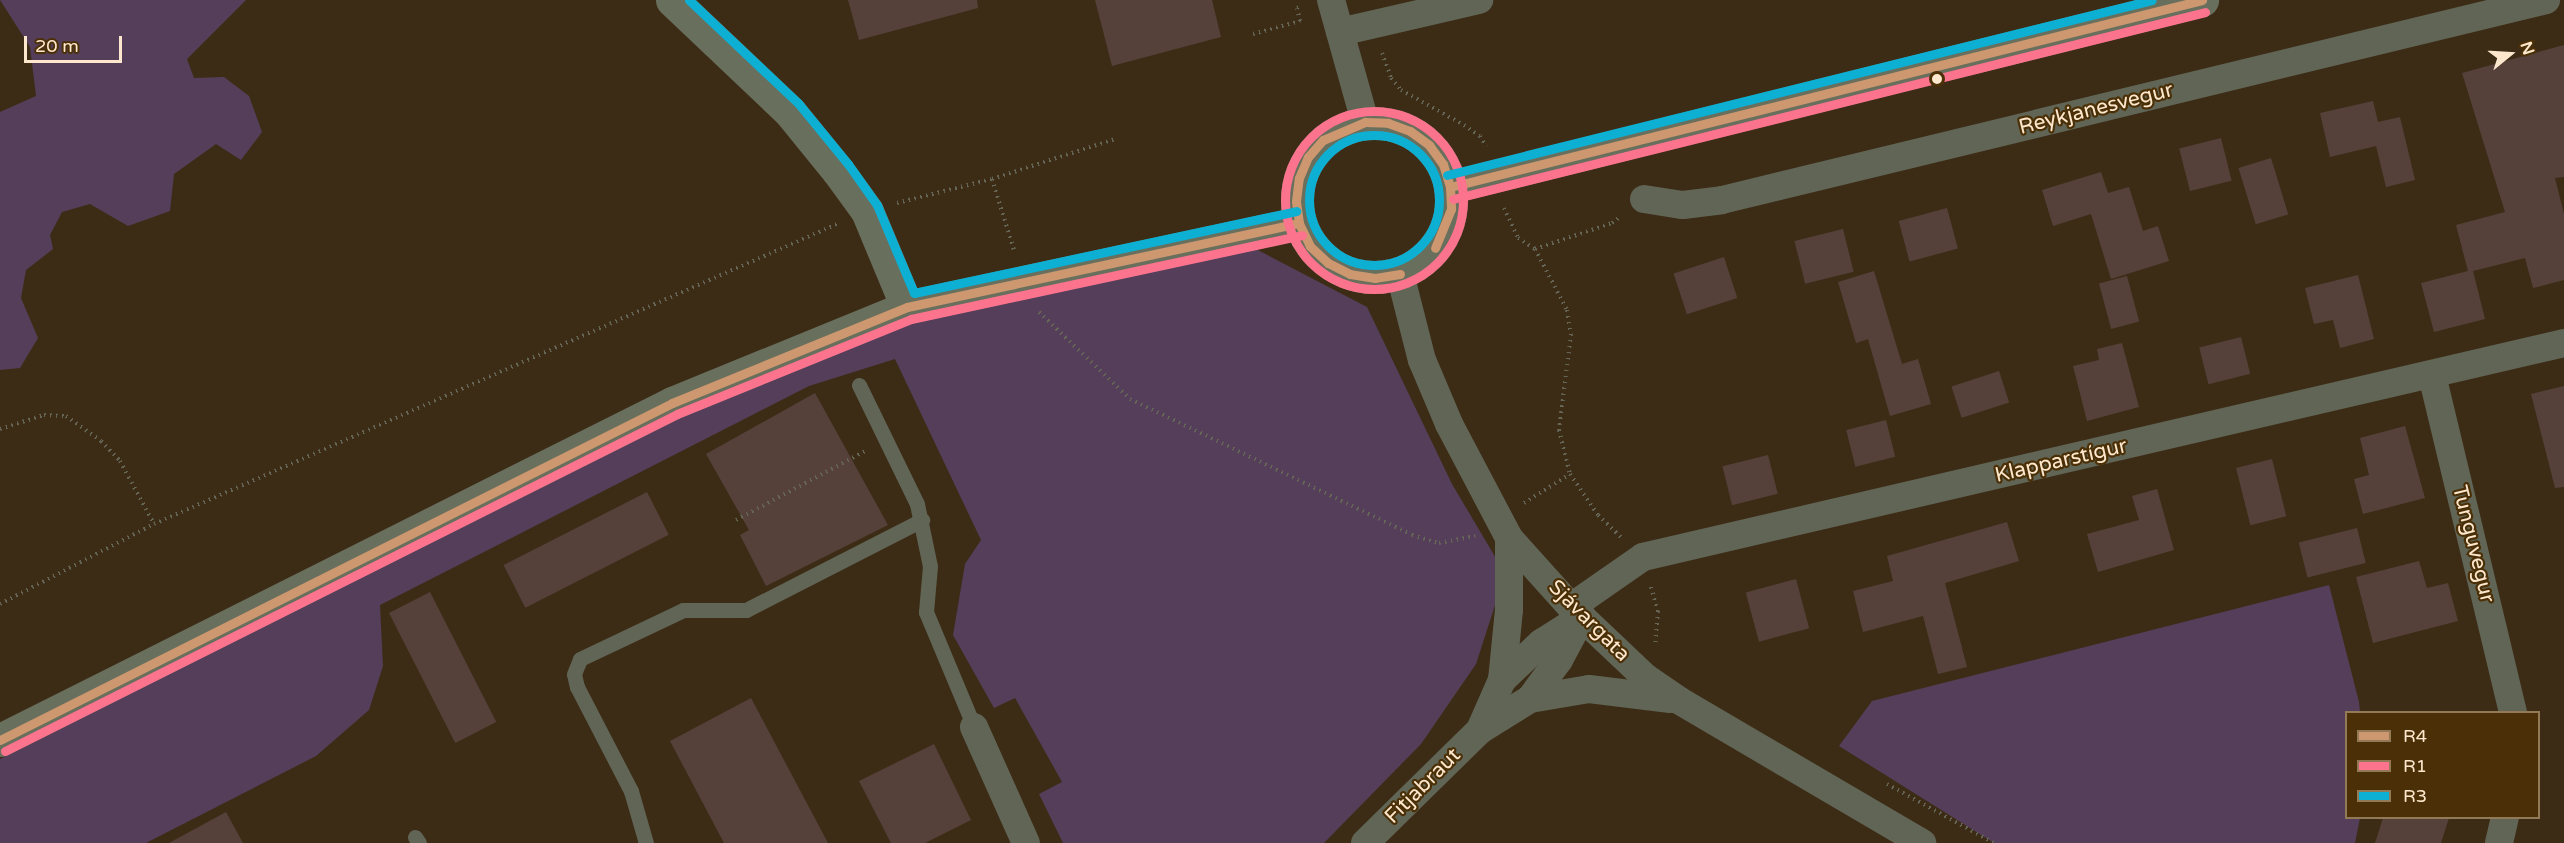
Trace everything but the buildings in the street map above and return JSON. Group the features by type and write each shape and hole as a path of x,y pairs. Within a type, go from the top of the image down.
{"main road":[{"path":"672,0 790,112 867,211 907,307"},
{"path":"1450,187 2202,0"},
{"path":"1365,122 1388,123 1410,131 1429,145 1443,164 1450,187 1451,208 1446,230 1435,248 1400,273 1376,278 1350,274 1322,257 1310,246 1299,223 1296,201 1299,178 1308,158 1323,140 1343,129 1365,122"},
{"path":"0,740 672,403 907,307 1299,223"}],"street":[{"path":"1340,32 1479,0"},
{"name":"Reykjanesvegur","path":"1644,199 1683,205 1722,200 2546,0"},
{"path":"1319,3 1340,32 1365,122"},
{"name":"Sjávargata","path":"1400,273 1422,360 1449,424 1504,529 1576,612 1645,677 1680,701 1922,843"},
{"name":"Klapparstígur","path":"1576,612 1643,557 2564,343"},
{"name":"Tunguvegur","path":"2432,375 2512,711"},
{"name":"Fitjabraut","path":"1480,730 1502,680 1509,610 1504,529"},
{"name":"Fitjabraut","path":"1502,680 1576,612"},
{"name":"Fitjabraut","path":"1365,843 1480,730 1530,699 1559,660 1576,612"},
{"name":"Fitjabraut","path":"1530,699 1589,689 1680,701"},
{"path":"974,727 1026,843"},
{"path":"2499,843 2505,819"}],"lane":[{"path":"859,385 922,520 930,566 926,612 974,727"},
{"path":"646,843 631,791 577,687 574,674 580,659 683,610 747,610 922,520"}],"path":[{"path":"1253,34 1300,21 1297,8 1319,3"},
{"path":"1375,24 1391,78 1416,101 1480,136 1518,238 1535,249 1567,310 1571,334 1559,430 1570,474 1598,515 1643,557 1658,611 1654,627 1660,653"},
{"path":"0,604 154,524 867,211 992,179 1115,138"},
{"path":"992,179 1032,305 1130,399 1412,535 1439,543 1470,539 1504,529 1570,474"},
{"path":"0,429 44,415 66,416 101,441 120,461 154,524"},
{"path":"736,520 886,440"},
{"path":"1876,782 1897,787 1994,843"}],"shaded area":[{"path":"0,0 246,0 187,59 194,78 224,77 249,96 262,132 241,160 216,144 174,174 170,211 128,226 90,204 62,212 50,235 53,249 26,270 21,298 38,338 20,368 0,370 0,112 36,96 30,47"},
{"path":"1252,247 1367,307 1452,484 1497,560 1497,599 1476,664 1421,744 1324,843 1063,843 1039,794 1062,782 1015,698 994,708 953,635 965,564 981,540 895,359 809,386 380,605 383,666 369,710 316,756 146,843 0,843 0,759 681,415 901,325 1051,289"},
{"path":"2329,585 2359,702 2360,711 2345,711 2345,819 2360,819 2355,843 1994,843 1839,746 1872,701"}],"transit line":[{"name":"R3","path":"689,0 798,103 848,164 877,205 914,293 1296,211"},
{"name":"R3","path":"1447,175 2152,0"},
{"name":"R4","path":"1450,187 2202,0"},
{"name":"R1","path":"1453,199 2205,12"},
{"name":"R1","path":"1374,111 1391,112 1408,117 1437,137 1457,166 1462,183 1463,200 1462,217 1457,234 1437,263 1408,283 1391,288 1374,289 1357,288 1340,283 1311,263 1291,234 1286,217 1285,200 1286,183 1291,166 1311,137 1340,117 1357,112 1374,111"},
{"name":"R4","path":"1400,274 1375,278 1350,274 1328,263 1310,246 1299,223 1296,201 1299,178 1308,157 1323,140 1365,122 1388,123 1410,131 1429,145 1443,164 1450,187 1451,209 1435,248"},
{"name":"R3","path":"1374,135 1399,140 1420,154 1434,175 1439,200 1434,225 1420,246 1399,260 1374,265 1349,260 1328,246 1314,225 1309,200 1314,175 1328,154 1349,140 1374,135"},
{"name":"R4","path":"0,740 672,403 907,307 1299,223"},
{"name":"R1","path":"5,751 677,414 911,319 1302,235"}]}
